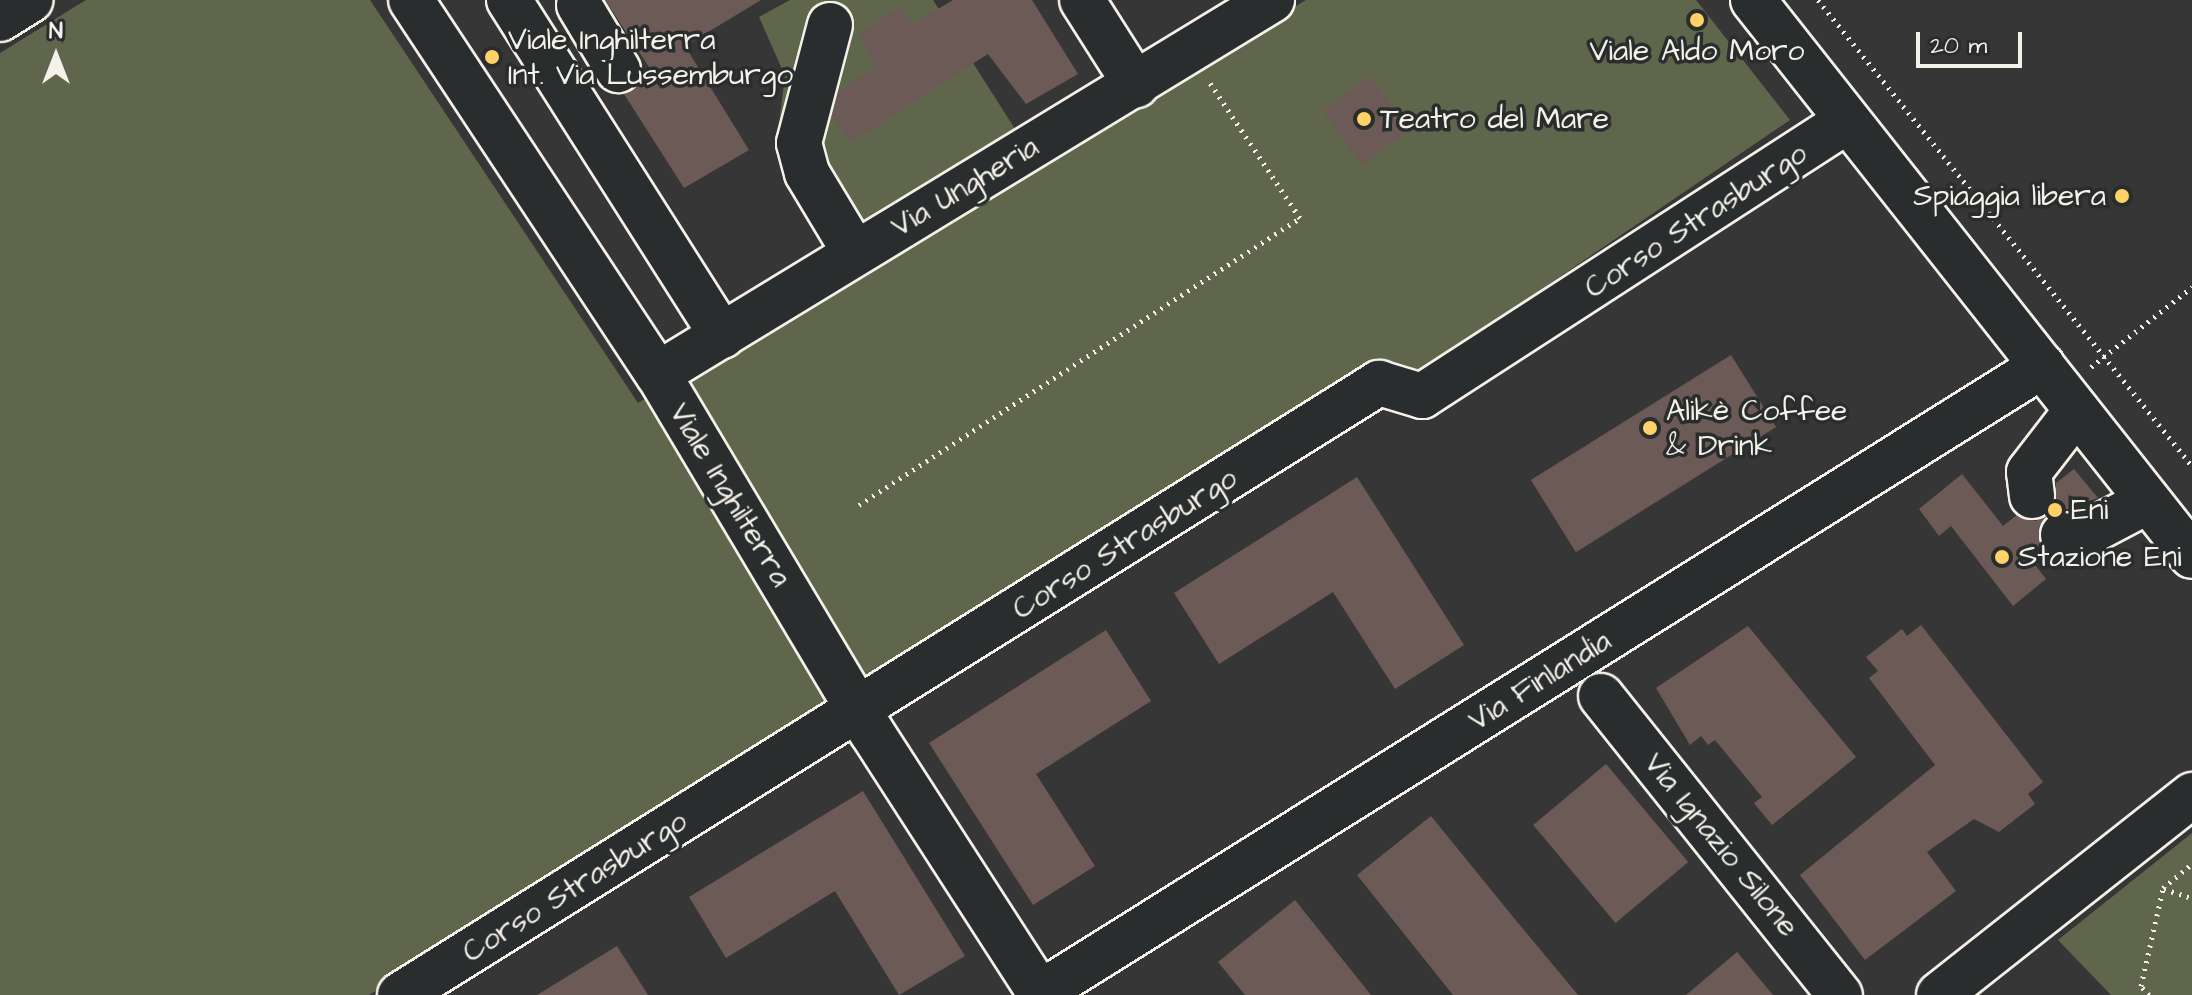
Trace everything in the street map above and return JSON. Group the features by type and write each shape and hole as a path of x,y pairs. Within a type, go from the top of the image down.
{"street":[{"path":"0,19 31,0"},
{"name":"Viale Inghilterra","path":"411,0 658,374 859,711 1039,995"},
{"path":"1082,0 1136,85"},
{"name":"Via Ungheria","path":"658,374 1272,0"},
{"path":"1753,0 2042,366 2082,390 2148,501 2192,556"},
{"path":"618,70 582,2 520,18 722,336"},
{"path":"830,25 799,143 807,173 855,253"},
{"name":"Corso Strasburgo","path":"400,995 859,711 1379,383 1422,396 1847,121"},
{"name":"Via Finlandia","path":"1039,995 2042,366"},
{"path":"2032,496 2029,472 2082,390"},
{"path":"2063,535 2076,539 2148,501"},
{"name":"Via Ignazio Silone","path":"1601,696 1840,995"},
{"path":"1939,995 2192,795"}],"path":[{"path":"1818,0 2192,466"},
{"path":"859,505 1300,218 1188,53"},
{"path":"2082,390 2106,356 2192,287"},
{"path":"2149,995 2141,986 2163,888 2192,864"},
{"path":"2163,888 2192,898"}],"green space":[{"path":"86,0 370,0 638,403 1306,0 1696,0 1790,120 1423,370 1378,364 369,995 0,995 0,53"},
{"path":"790,0 933,0 1015,129 832,242 776,147 785,76 759,17"},
{"path":"2192,833 2192,995 2111,995 2058,940"}],"building":[{"path":"605,0 761,0 685,46 749,150 684,188 624,94 649,67"},
{"path":"953,0 1032,0 1078,74 1026,104 988,54 851,142 832,117 839,90 876,68 860,34 899,8 913,24"},
{"path":"1370,76 1409,130 1362,165 1322,111"},
{"path":"1731,355 1776,427 1576,552 1531,480"},
{"name":"Stazione Eni","path":"2074,469 2098,498 2045,517 2041,545 2028,556 2046,579 2013,606 1951,526 1939,536 1919,509 1962,474 2003,526 2017,515 2036,521 2055,506 2056,483"},
{"path":"1357,477 1464,645 1395,689 1333,592 1219,664 1174,593"},
{"path":"1921,625 2043,782 2028,794 2035,804 1999,832 1974,819 1927,852 1956,891 1865,960 1800,875 1935,765 1869,678 1878,671 1866,657 1902,629 1907,636"},
{"path":"1748,626 1856,757 1772,825 1754,803 1762,797 1715,740 1708,745 1701,736 1690,745 1656,688"},
{"path":"1106,630 1151,701 1036,774 1095,866 1033,905 929,743"},
{"path":"1606,764 1688,862 1616,923 1533,825"},
{"path":"863,791 965,956 899,995 835,891 726,958 689,897"},
{"path":"1431,816 1578,995 1453,995 1357,875"},
{"path":"1295,900 1371,995 1245,995 1218,962"},
{"path":"617,946 648,995 537,995"},
{"path":"1737,952 1773,995 1686,995"}],"place":[{"name":"Viale Aldo Moro","path":"1697,20"},
{"name":"Viale Inghilterra Int. Via Lussemburgo","path":"492,57"},
{"name":"Teatro del Mare","path":"1364,119"},
{"name":"Spiaggia libera","path":"2122,196"},
{"name":"Alikè Coffee & Drink","path":"1650,428"},
{"name":"Eni","path":"2055,510"},
{"name":"Stazione Eni","path":"2002,557"}]}
